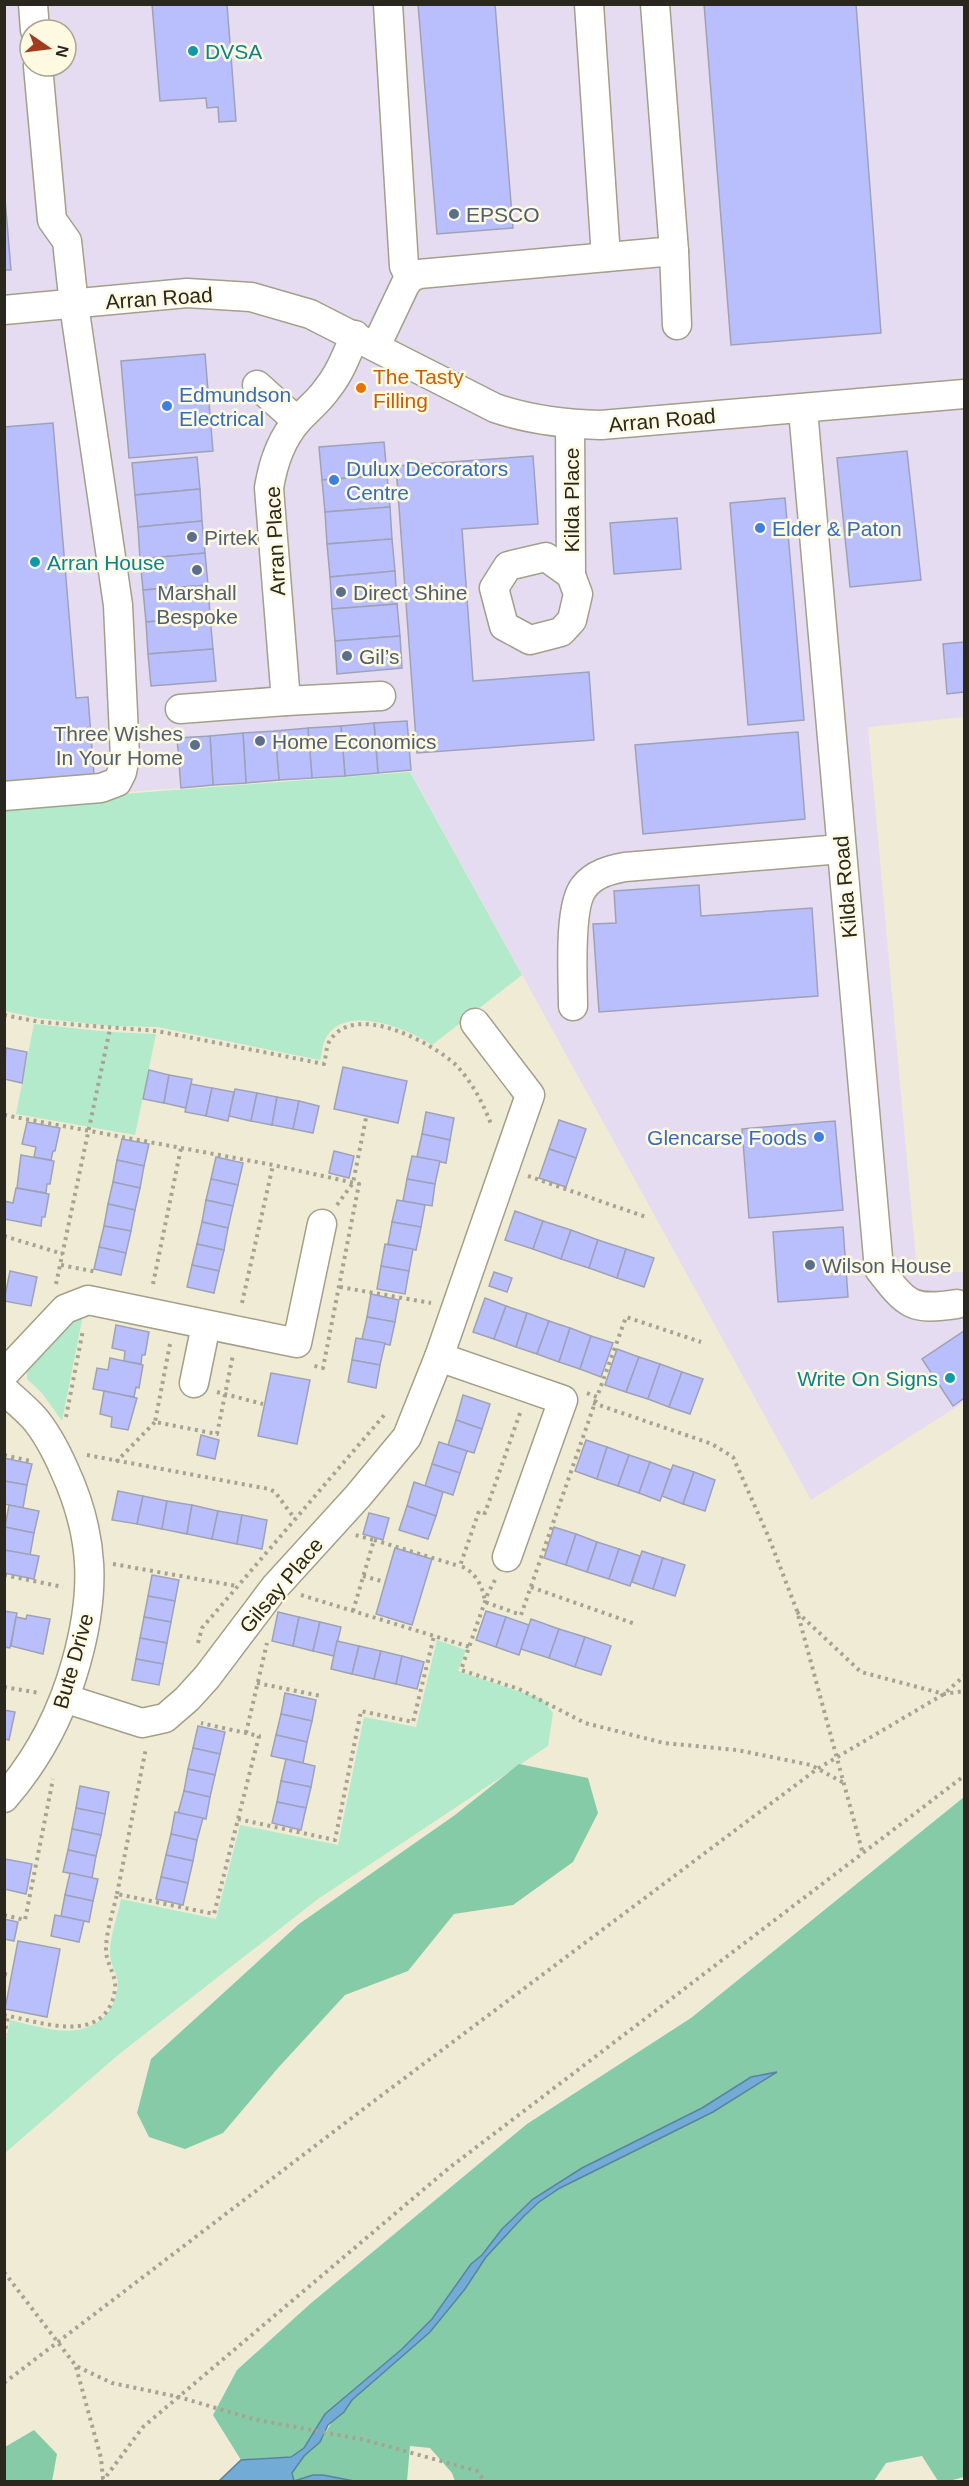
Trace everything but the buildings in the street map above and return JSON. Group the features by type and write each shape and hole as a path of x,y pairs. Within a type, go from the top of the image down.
{"street":[{"path":"388,4 404,266 410,279"},
{"path":"589,4 606,257"},
{"path":"655,4 674,251 677,325"},
{"path":"4,796 101,788 117,782 125,757 118,605 67,242 52,220 39,78"},
{"path":"365,341 410,279 419,274 674,251"},
{"name":"Arran Road","path":"4,310 187,293 251,297 310,314 495,408 517,416 570,424 601,425 803,410 964,394"},
{"name":"Arran Place","path":"286,701 269,488 277,454 297,421 319,400 365,341"},
{"path":"257,385 297,421"},
{"name":"Kilda Road","path":"803,410 879,1269 903,1300 930,1308 957,1304"},
{"name":"Kilda Place","path":"570,424 572,575"},
{"path":"180,709 381,696"},
{"path":"573,1006 574,917 577,900 582,888 596,876 625,867 841,849"},
{"name":"Gilsay Place","path":"66,1699 142,1723 165,1718 188,1699 207,1677 275,1587 358,1496 407,1437 439,1357 530,1095 476,1023"},
{"path":"4,1374 65,1309 88,1300 297,1344 322,1224"},
{"path":"194,1383 207,1325"},
{"path":"439,1357 569,1395 507,1557"},
{"name":"Bute Drive","path":"4,1390 34,1418 54,1447 76,1494 90,1558 91,1593 87,1626 66,1699 49,1734 27,1770 4,1798"}],"path":[{"path":"4,1015 40,1022 157,1031 324,1064 328,1043 345,1027 357,1024 390,1028 437,1049 457,1067 481,1099 493,1129"},
{"path":"56,1287 110,1029"},
{"path":"4,1115 273,1165 356,1183"},
{"path":"322,1224 356,1183 366,1118"},
{"path":"153,1284 181,1148"},
{"path":"232,1301 244,1304 273,1165"},
{"path":"518,1173 646,1217"},
{"path":"4,1236 63,1254"},
{"path":"61,1264 107,1274"},
{"path":"142,1282 165,1287"},
{"path":"340,1287 435,1303 455,1311"},
{"path":"485,1602 522,1615 626,1317 701,1342"},
{"path":"194,1383 225,1396 263,1404"},
{"path":"569,1395 597,1397"},
{"path":"569,1395 712,1444 733,1457 769,1538 796,1611 863,1854"},
{"path":"460,1566 479,1511 485,1513 523,1405"},
{"path":"196,1649 202,1628 388,1412"},
{"path":"116,1462 155,1422"},
{"path":"78,1453 116,1462 269,1489 275,1492 296,1519"},
{"path":"4,1455 40,1463"},
{"path":"345,1532 470,1571 476,1577 485,1602"},
{"path":"353,1611 374,1540"},
{"path":"507,1557 485,1602 461,1670 519,1689 585,1723 664,1743 737,1750 811,1765 845,1784"},
{"path":"106,1562 237,1586"},
{"path":"4,1575 70,1589"},
{"path":"363,1576 385,1582"},
{"path":"275,1587 470,1647"},
{"path":"531,1587 635,1624"},
{"path":"796,1611 861,1672 944,1694 964,1691"},
{"path":"238,1819 335,1840 362,1711 413,1722 434,1636"},
{"path":"246,1733 268,1638"},
{"path":"4,2383 56,2341 817,1769 944,1694 964,1676"},
{"path":"257,1683 321,1696"},
{"path":"117,1894 214,1914 260,1736 195,1721"},
{"path":"4,2036 6,2015 45,2025 81,2028 108,2010 115,1989 115,1981 106,1949 148,1737"},
{"path":"4,1916 25,1920 53,1776"},
{"path":"103,2481 144,2427 449,2168 964,1776"},
{"path":"4,2272 76,2366 101,2458 103,2481"},
{"path":"76,2366 112,2383 178,2397 253,2419 364,2440 477,2471 485,2481"}],"shaded area":[{"path":"5,5 964,5 964,717 868,727 917,1272 964,1272 964,1402 811,1500 410,771 5,801"}],"green space":[{"path":"410,772 522,975 432,1045 392,1026 359,1020 344,1023 332,1030 324,1042 320,1060 157,1027 111,1026 38,1018 5,1011 5,803"},
{"path":"34,1024 156,1034 135,1135 16,1114"},
{"path":"83,1315 62,1421 42,1393 27,1379 27,1372 59,1331"},
{"path":"437,1640 466,1650 458,1671 542,1699 553,1713 548,1746 318,1899 118,2055 5,2153 4,2049 10,2020 46,2029 70,2031 93,2025 103,2018 115,1999 118,1985 110,1958 110,1948 121,1899 216,1919 240,1825 338,1845 364,1717 416,1727"},
{"path":"519,1764 588,1778 598,1813 573,1862 513,1905 454,1914 408,1971 345,1995 278,2068 223,2133 185,2149 149,2137 137,2113 151,2059 299,1924 455,1815"},
{"path":"964,1797 964,2477 938,2481 922,2456 886,2463 874,2481 455,2481 452,2473 430,2448 410,2446 407,2481 354,2481 313,2475 294,2481 292,2472 304,2456 320,2442 333,2420 400,2358 503,2237 539,2202 560,2188 713,2112 775,2074 751,2077 702,2108 582,2168 533,2199 471,2264 432,2319 402,2349 325,2414 304,2448 291,2457 241,2460 213,2415 237,2370 310,2304 527,2124 691,2018"},
{"path":"34,2430 57,2454 52,2481 5,2481 5,2447"}],"water":[{"path":"777,2072 713,2112 560,2188 539,2202 486,2257 465,2289 430,2332 352,2400 344,2412 328,2425 320,2442 304,2456 292,2473 294,2481 219,2481 241,2460 291,2457 304,2448 325,2414 402,2349 432,2319 471,2264 533,2199 582,2168 702,2108 751,2077"},
{"path":"313,2475 323,2475 354,2481 294,2481"}],"place":[{"name":"DVSA","path":"193,51"},
{"name":"EPSCO","path":"454,214"},
{"name":"The Tasty Filling","path":"361,388"},
{"name":"Edmundson Electrical","path":"167,406"},
{"name":"Dulux Decorators Centre","path":"334,480"},
{"name":"Elder & Paton","path":"760,528"},
{"name":"Pirtek","path":"192,537"},
{"name":"Arran House","path":"35,562"},
{"name":"Marshall Bespoke","path":"197,570"},
{"name":"Direct Shine","path":"341,592"},
{"name":"Gil’s","path":"347,656"},
{"name":"Home Economics","path":"260,741"},
{"name":"Three Wishes In Your Home","path":"195,745"},
{"name":"Glencarse Foods","path":"819,1137"},
{"name":"Wilson House","path":"810,1265"},
{"name":"Write On Signs","path":"950,1378"}]}
